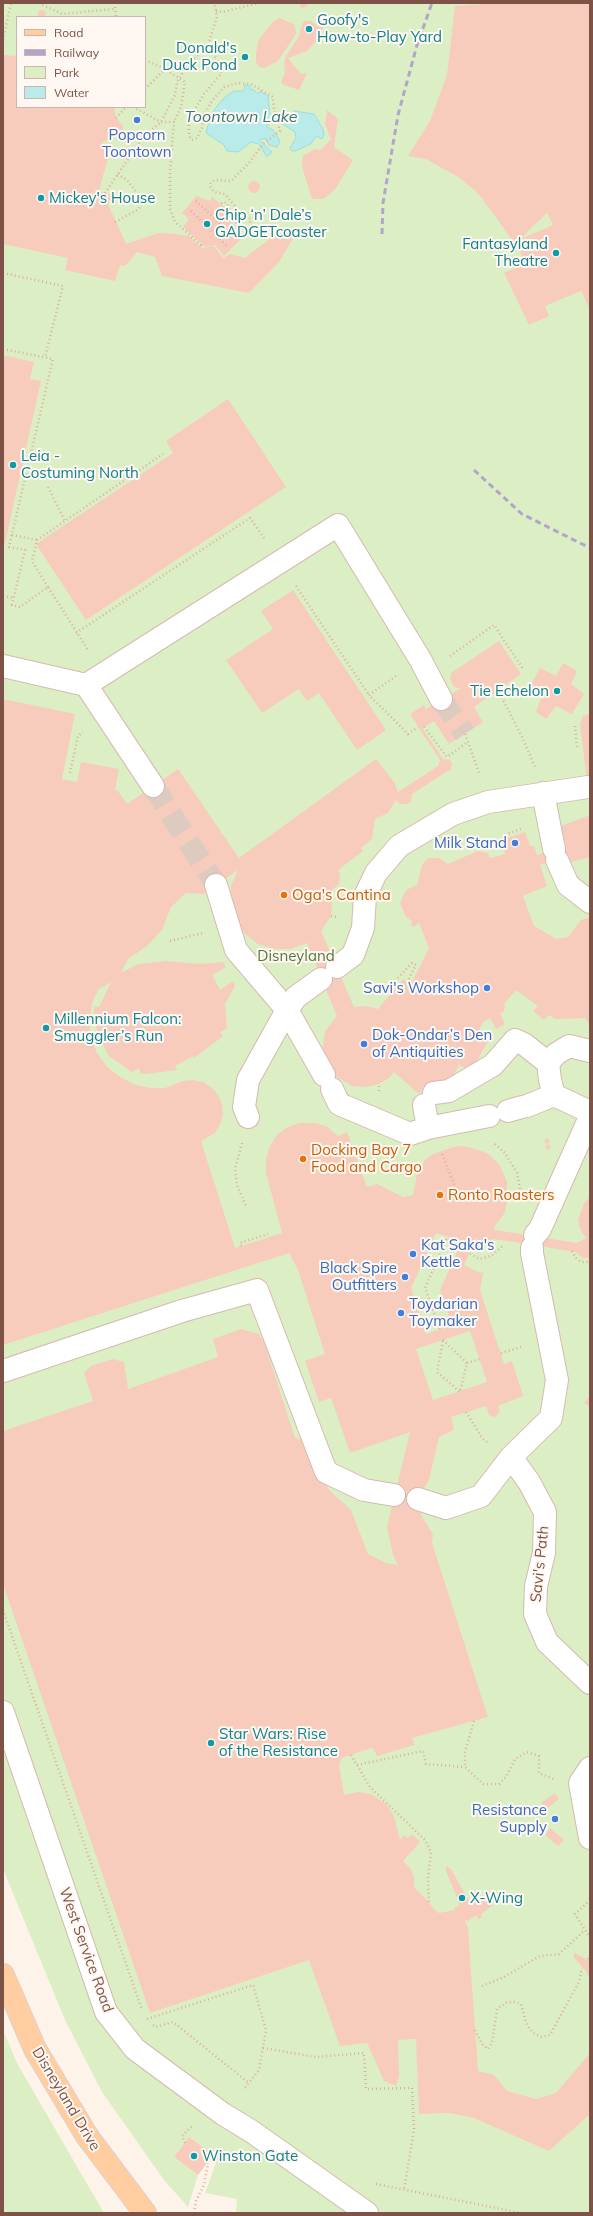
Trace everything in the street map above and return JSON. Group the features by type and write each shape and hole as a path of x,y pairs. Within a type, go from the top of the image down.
{"main road":[{"name":"Disneyland Drive","path":"3,1975 34,2049 87,2136 140,2207"}],"street":[{"path":"3,666 95,680 338,525 420,659 441,699"},
{"path":"95,680 153,786"},
{"path":"248,1117 244,1107 248,1080 287,1010 296,998 353,955 363,928 365,896 376,873 399,846 453,814 488,802 588,786"},
{"path":"543,793 556,855 568,885 590,902"},
{"path":"216,885 236,950 287,1010 340,1104 410,1134 428,1128 512,1110 554,1095 590,1112"},
{"path":"428,1128 429,1099 449,1091 494,1065 515,1040 524,1044 548,1062 550,1080 554,1095"},
{"path":"548,1062 556,1054 569,1046 590,1052"},
{"path":"418,1499 446,1508 481,1496 511,1458 551,1418 557,1380 532,1253 534,1241 590,1117"},
{"path":"3,1371 182,1311 257,1290 326,1472 364,1490 394,1495"},
{"name":"Savi's Path","path":"511,1458 529,1482 545,1512 544,1553 536,1586 534,1614 547,1642 590,1683"},
{"name":"West Service Road","path":"3,1712 106,2012 135,2049 223,2114 250,2131 367,2213"},
{"path":"585,1776 590,1838"}],"path":[{"path":"3,40 11,3"},
{"path":"39,3 60,13 73,15 114,9"},
{"path":"115,3 114,9 116,16"},
{"path":"105,193 144,136 161,122 175,95 179,79 195,57 207,48 217,17 214,3"},
{"path":"216,11 222,12 259,3"},
{"path":"207,48 216,58 221,68 220,74 204,94 189,119 189,136 192,140 197,138 202,128 204,115 212,101 224,87 238,83 251,84 261,88 273,97 275,116 280,131 267,140 249,163 231,181 216,180 211,182 210,186 214,192 225,194 238,210 250,219 251,229 243,229 236,222 227,203 223,202 221,204"},
{"path":"146,60 165,69 185,82 181,107 174,122 170,209 175,222 201,245 201,243"},
{"path":"146,88 165,69"},
{"path":"116,118 125,108"},
{"path":"135,108 161,122 174,122"},
{"path":"117,150 129,159"},
{"path":"115,222 139,209 142,200 127,180 117,174"},
{"path":"196,201 231,234"},
{"path":"191,211 228,247"},
{"path":"3,273 63,286 45,358"},
{"path":"3,349 52,359 9,547 25,550 12,605 20,607 48,587"},
{"path":"12,535 36,540 163,454"},
{"path":"48,488 65,521"},
{"path":"36,540 32,561 48,587 95,680"},
{"path":"3,596 14,598"},
{"path":"462,648 494,625 523,669"},
{"path":"418,727 408,734 370,695 420,659"},
{"path":"498,690 523,739 536,769 543,793"},
{"path":"575,726 577,748"},
{"path":"424,727 447,757 468,742"},
{"path":"465,734 488,802"},
{"path":"505,835 521,830 519,824"},
{"path":"170,940 228,928"},
{"path":"395,981 412,963 416,965 407,982"},
{"path":"246,1206 237,1185 235,1169 242,1141 254,1122 248,1117"},
{"path":"491,1141 505,1153 517,1173 520,1189 519,1205"},
{"path":"442,1154 458,1194"},
{"path":"241,1246 240,1243 268,1234"},
{"path":"440,1329 425,1288 447,1238 459,1248"},
{"path":"572,1251 576,1258 581,1262 590,1262"},
{"path":"470,1254 480,1259 491,1256"},
{"path":"443,1340 462,1358 467,1363 460,1392 437,1372 443,1340"},
{"path":"501,1353 508,1351"},
{"path":"467,1363 480,1359"},
{"path":"466,1412 483,1439 511,1458"},
{"path":"3,1610 143,2014 156,2026 173,2022 249,2083"},
{"path":"465,1767 465,1752 474,1721"},
{"path":"357,1765 423,1751 426,1764 465,1767 483,1784 500,1784 506,1777 515,1760 527,1752 539,1756 539,1773 552,1779 585,1776"},
{"path":"351,1755 370,1787 425,1840 431,1852 428,1878 429,1902"},
{"path":"590,1900 575,1914 590,1938"},
{"path":"482,1986 502,1978 540,1956 559,1954 585,1930"},
{"path":"475,2030 482,2044 488,2049 492,2043 497,2009 507,2002 515,2002 521,2004 526,2022 533,2033 542,2037 550,2035 579,1982 582,1968"},
{"path":"147,2019 253,1984 266,2030 259,2070 243,2090"},
{"path":"263,2048 316,2057 364,2053 366,2089 412,2088 414,2130 404,2190"},
{"path":"194,2213 196,2201 204,2184 208,2163"}],"green space":[{"name":"Disneyland","path":"3,3 590,3 590,2213 236,2213 237,2199 205,2193 217,2160 189,2137 174,2157 198,2175 188,2207 164,2180 102,2092 65,2020 3,1869"},
{"path":"3,2030 18,2065 104,2213 3,2213"}],"water":[{"name":"Toontown Lake","path":"245,85 250,86 250,89 254,90 258,94 260,91 268,96 270,114 283,118 295,111 314,114 323,129 324,135 322,139 316,136 311,144 292,151 290,148 296,138 295,132 281,123 271,123 266,126 273,130 280,141 277,147 269,145 266,138 259,140 272,152 267,157 259,144 251,142 238,152 227,151 224,145 206,133 210,117 226,96 234,91 244,91"}],"building":[{"path":"300,3 307,3 308,6 301,8"},
{"path":"498,3 590,3 590,309 581,291 545,306 549,316 529,325 504,273 524,264 518,243 516,246 477,192 458,177 426,159 408,156 430,121 447,75 455,6","holes":["547,213 553,225 521,239"]},
{"path":"40,10 44,10 46,12 46,16 38,16 38,12"},
{"path":"280,18 295,25 296,34 278,61 264,68 259,67 256,62 256,53 259,39 274,21"},
{"path":"305,21 311,21 317,26 323,27 320,37 307,51 288,58 301,74 307,73 299,90 284,85 281,82 285,73 284,63 286,56 299,36 302,24"},
{"path":"4,55 16,56 16,108 114,108 116,118 123,126 123,129 101,144 108,158 99,191 112,195 108,204 126,244 158,233 176,234 189,236 202,248 214,246 223,258 230,254 245,258 273,236 295,235 279,262 249,293 162,276 155,257 137,252 125,266 120,265 115,281 65,270 68,258 3,244"},
{"path":"327,110 338,119 334,147 353,160 334,191 323,199 312,199 302,167 303,156 315,149 321,150 331,139 325,124"},
{"path":"252,181 256,181 260,187 256,193 252,193 248,189 248,185"},
{"name":"Chip ‘n’ Dale’s GADGETcoaster","path":"196,196 210,201 212,197 228,210 225,216 232,222 229,227 241,239 224,256 215,245 205,247 183,227 189,219 182,213"},
{"name":"Leia - Costuming North","path":"3,355 34,362 30,379 41,381 4,547"},
{"path":"228,399 286,487 86,620 36,544 173,453 166,441"},
{"path":"293,590 386,730 357,750 319,693 307,701 299,689 262,713 226,660 273,629 261,611"},
{"path":"499,641 521,674 474,707 483,722 449,744 434,721 422,728 443,759 450,760 452,764 451,769 412,794 411,800 408,804 400,804 396,800 388,813 375,819 372,839 361,848 363,851 338,870 340,875 339,884 333,889 331,916 321,931 354,1007 366,1006 378,1009 403,979 411,984 429,948 419,923 414,927 411,925 412,921 406,917 400,903 406,890 417,885 422,865 428,858 439,858 448,864 478,851 488,853 490,858 505,854 501,840 525,832 530,846 534,846 537,855 566,846 561,826 590,815 590,857 571,862 569,856 540,865 547,886 523,896 534,926 556,939 568,937 581,920 590,917 590,1025 585,1018 555,1019 549,1015 544,1020 533,1011 538,1006 516,990 504,1004 505,1007 503,1013 500,1013 505,1024 496,1029 490,1018 484,1021 479,1029 491,1036 471,1071 459,1065 450,1081 439,1086 427,1083 419,1094 394,1072 389,1078 379,1084 366,1087 352,1086 334,1075 324,1056 323,1044 325,1031 337,1016 307,943 291,949 274,949 258,944 244,933 235,920 230,903 231,886 238,870 203,894 186,893 171,907 162,930 147,946 128,959 121,973 138,964 167,961 200,964 223,962 226,967 212,975 220,990 233,981 235,986 225,1004 227,1029 220,1032 223,1036 194,1058 193,1056 175,1066 177,1070 145,1074 140,1073 139,1068 132,1072 109,1056 100,1039 94,1021 94,1007 99,1007 111,982 98,990 92,1003 90,1036 97,1053 108,1068 122,1078 136,1085 151,1088 165,1088 183,1081 193,1080 203,1082 212,1088 218,1095 222,1104 223,1115 220,1124 215,1133 201,1141 235,1248 282,1233 266,1173 266,1160 269,1148 276,1136 286,1128 299,1123 314,1123 326,1126 338,1136 347,1132 367,1187 377,1184 403,1197 413,1195 417,1174 425,1160 433,1154 457,1146 469,1147 487,1153 499,1164 507,1182 507,1203 504,1214 494,1227 495,1230 577,1243 586,1238 580,1229 578,1220 584,1203 590,1197 590,1258 583,1258 576,1252 508,1241 492,1239 488,1242 481,1243 476,1238 464,1265 480,1273 483,1272 480,1290 504,1364 512,1361 523,1396 498,1406 500,1412 495,1417 489,1415 486,1406 451,1417 454,1430 439,1437 429,1480 418,1499 421,1515 433,1534 432,1543 488,1717 412,1738 415,1745 377,1756 373,1748 362,1751 342,1758 339,1765 344,1795 358,1792 371,1794 386,1804 394,1816 400,1840 404,1835 407,1838 412,1834 420,1842 403,1861 410,1868 414,1876 414,1887 433,1908 439,1913 455,1910 454,1908 460,1905 446,1871 446,1866 451,1869 469,1901 473,1899 475,1901 488,1897 486,1889 491,1900 493,1905 481,1914 482,1917 478,1919 476,1915 468,1921 465,1920 468,1929 478,2071 494,2075 507,2091 536,2099 556,2093 590,2053 590,2114 549,2151 474,2118 450,2113 419,2114 416,2039 398,2040 399,2076 396,2086 384,2081 367,2043 340,2046 309,1960 150,2013 3,1584 3,1431 93,1401 84,1373 91,1366 113,1359 124,1362 128,1389 218,1357 213,1339 241,1329 259,1334 264,1342 295,1438 308,1441 329,1490 351,1510 368,1554 386,1563 398,1565 393,1555 387,1527 410,1432 350,1453 331,1398 319,1402 305,1361 325,1354 298,1270 289,1253 3,1345 3,699 75,714 62,779 77,782 81,762 119,769 115,790 118,791 127,804 178,769 239,858 376,759 394,782 398,792 438,766 440,760 410,714 424,705 426,709 461,688 456,688 452,684 450,678 451,673","holes":["436,1233 462,1241 440,1290 452,1325 426,1334 411,1288","470,1331 487,1382 433,1400 416,1349"]},
{"name":"Tie Echelon","path":"563,663 577,671 571,684 584,694 572,714 556,706 546,719 536,712 541,698 530,687 540,668 556,676"},
{"path":"590,714 589,797 580,724 583,716"},
{"path":"545,1139 549,1139 549,1143 545,1143"},
{"path":"546,1145 550,1145 550,1149 546,1149"},
{"path":"590,1396 590,1407 584,1403"},
{"path":"555,1793 559,1799 546,1809 541,1803"},
{"path":"550,1828 564,1840 558,1846 545,1835"},
{"path":"575,1953 590,1961 590,1980 586,1971 574,1958 573,1956"},
{"name":"Winston Gate","path":"189,2137 213,2155 198,2175 174,2157"}],"tunnel":[{"path":"441,699 465,734"},
{"path":"153,786 216,885"}],"railway":[{"path":"382,234 383,203 398,115 417,45 432,3"},
{"path":"474,470 522,514 590,548"}],"place":[{"name":"Goofy's How-to-Play Yard","path":"309,29"},
{"name":"Donald's Duck Pond","path":"245,57"},
{"name":"Popcorn Toontown","path":"137,120"},
{"name":"Mickey's House","path":"41,198"},
{"name":"Chip ‘n’ Dale’s GADGETcoaster","path":"207,224"},
{"name":"Fantasyland Theatre","path":"556,253"},
{"name":"Leia - Costuming North","path":"13,465"},
{"name":"Tie Echelon","path":"557,691"},
{"name":"Milk Stand","path":"515,843"},
{"name":"Oga's Cantina","path":"284,895"},
{"name":"Savi's Workshop","path":"487,988"},
{"name":"Millennium Falcon: Smuggler’s Run","path":"46,1028"},
{"name":"Dok-Ondar’s Den of Antiquities","path":"364,1044"},
{"name":"Docking Bay 7 Food and Cargo","path":"303,1159"},
{"name":"Ronto Roasters","path":"440,1195"},
{"name":"Kat Saka's Kettle","path":"413,1254"},
{"name":"Black Spire Outfitters","path":"405,1277"},
{"name":"Toydarian Toymaker","path":"401,1313"},
{"name":"Star Wars: Rise of the Resistance","path":"211,1743"},
{"name":"Resistance Supply","path":"555,1819"},
{"name":"X-Wing","path":"462,1898"},
{"name":"Winston Gate","path":"194,2156"}]}
